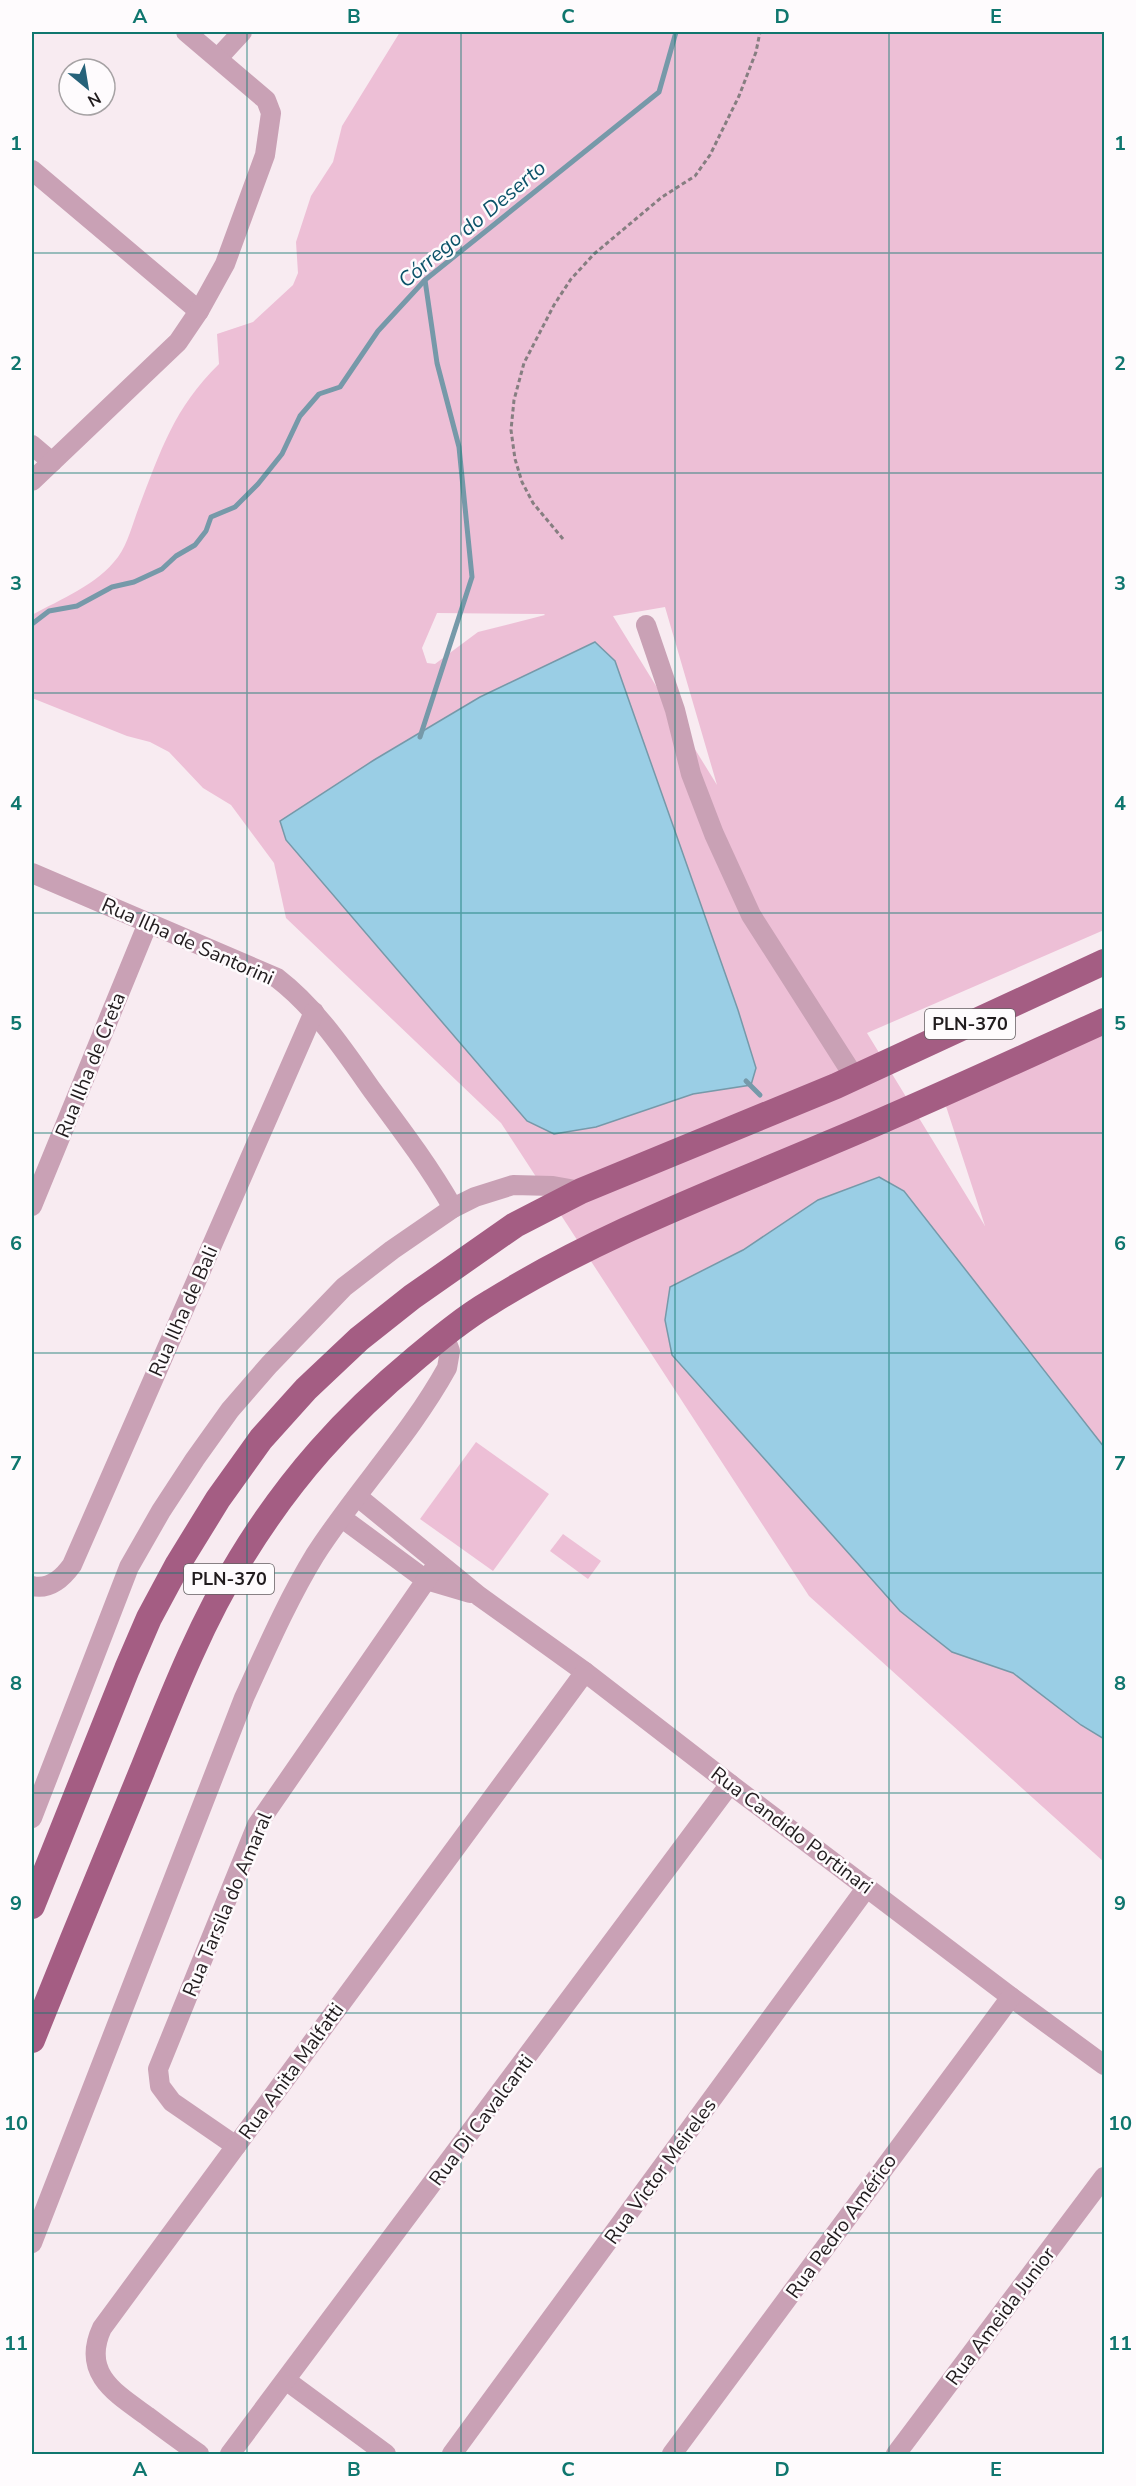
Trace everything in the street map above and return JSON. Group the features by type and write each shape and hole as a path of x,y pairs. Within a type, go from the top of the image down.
{"main road":[{"name":"PLN-370","path":"32,1906 149,1618 178,1564 218,1499 261,1440 306,1389 336,1361 412,1297 515,1225 581,1191 855,1077 1104,962"},
{"name":"PLN-370","path":"32,2040 208,1618 240,1560 278,1503 311,1459 353,1414 444,1335 488,1303 540,1274 700,1198 862,1129 1104,1021"},
{"path":"32,1990 38,1997 38,2002 32,2020"}],"street":[{"path":"32,481 178,342 199,311 225,264 265,155 271,113 266,100 186,32"},
{"path":"218,58 242,32"},
{"path":"32,170 199,311"},
{"path":"32,445 52,462"},
{"path":"646,625 675,710 691,774 714,834 751,915 855,1077"},
{"name":"Rua Ilha de Santorini","path":"32,873 277,978 314,1012 435,1175 453,1208"},
{"name":"Rua Ilha de Creta","path":"32,1206 147,923"},
{"name":"Rua Ilha de Bali","path":"32,1586 48,1586 56,1582 72,1565 314,1012"},
{"path":"32,1818 129,1567 161,1511 195,1459 230,1410 269,1365 344,1287 453,1208 475,1197 513,1185 553,1186 581,1191"},
{"path":"32,2243 244,1698 281,1617 316,1554 380,1469 447,1368 450,1351 444,1335"},
{"name":"Rua Candido Portinari","path":"358,1497 478,1596 585,1672 1011,1997 1104,2065"},
{"name":"Rua Candido Portinari","path":"342,1518 426,1580 478,1596"},
{"name":"Rua Tarsila do Amaral","path":"236,2146 172,2102 160,2086 158,2069 257,1825 438,1563"},
{"name":"Rua Anita Malfatti","path":"199,2454 110,2389 98,2370 96,2347 102,2328 585,1672"},
{"name":"Rua Di Cavalcanti","path":"230,2454 287,2381 730,1784"},
{"name":"Rua Victor Meireles","path":"452,2454 867,1887"},
{"name":"Rua Pedro Américo","path":"672,2454 1011,1997"},
{"name":"Rua Ameida Junior","path":"896,2454 1104,2177"},
{"path":"287,2381 386,2454"}],"path":[{"path":"563,539 533,502 522,482 515,459 511,430 513,400 524,363 554,305 571,279 594,254 662,197 695,176 705,162 739,96 756,52 760,32"}],"shaded area":[{"path":"400,32 1104,32 1104,930 867,1033 985,1226 942,1094 1104,1021 1104,1862 809,1596 501,1123 286,918 274,863 231,805 203,788 169,752 150,742 127,736 32,698 32,615 100,576 122,552 170,431 191,397 219,364 217,334 253,322 293,285 298,273 296,242 311,196 333,162 342,126","holes":["665,607 717,785 613,616","437,613 544,614 545,615 478,632 435,664 427,663 422,648"]},
{"path":"476,1442 549,1494 493,1571 420,1519"},
{"path":"563,1534 601,1561 588,1579 550,1551"}],"water":[{"path":"595,642 615,661 738,1010 756,1068 751,1085 693,1094 596,1127 554,1134 527,1121 286,840 280,821 374,760 480,697"},
{"path":"879,1177 904,1191 1104,1447 1104,1739 1081,1725 1013,1673 952,1652 900,1611 672,1355 665,1320 670,1287 743,1250 818,1200"}],"waterway":[{"name":"Córrego do Deserto","path":"32,624 49,611 77,606 112,587 134,582 162,569 176,556 195,545 206,531 211,517 235,507 258,484 282,454 300,416 319,394 340,387 378,331 425,280 659,92 676,32"},
{"path":"420,737 472,577 459,447 437,363 425,280"},
{"path":"746,1081 760,1095"}]}
